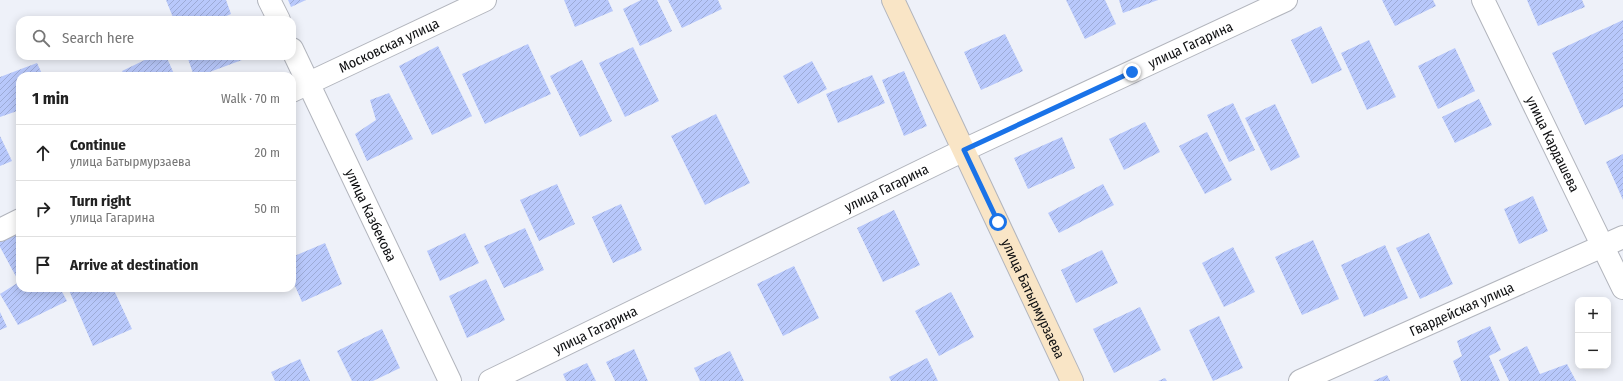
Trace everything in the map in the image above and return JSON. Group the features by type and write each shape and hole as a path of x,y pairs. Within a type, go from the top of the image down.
{"street":[{"path":"269,0 277,16"},
{"name":"Московская улица","path":"300,88 485,0"},
{"name":"улица Батырмурзаева","path":"893,0 1072,381"},
{"name":"улица Гагарина","path":"490,381 964,150 1286,0"},
{"name":"улица Кардашева","path":"1483,0 1623,288"},
{"name":"улица Казбекова","path":"294,60 300,88 450,381"},
{"path":"0,230 16,222"},
{"name":"Гвардейская улица","path":"1300,381 1623,237"}],"building":[{"path":"166,0 226,0 231,14 226,16 172,16"},
{"path":"288,0 306,0 291,7"},
{"path":"564,0 608,0 613,11 575,27"},
{"path":"641,0 657,0 672,31 640,46 623,9"},
{"path":"668,0 718,0 722,9 682,28"},
{"path":"1066,0 1105,0 1116,24 1085,39"},
{"path":"1119,0 1158,0 1123,13"},
{"path":"1382,0 1433,0 1436,6 1395,26"},
{"path":"1527,0 1582,0 1585,7 1538,26"},
{"path":"1623,20 1623,107 1585,125 1552,53"},
{"path":"1321,26 1342,70 1312,84 1291,40"},
{"path":"1005,34 1023,71 981,90 964,52"},
{"path":"1369,40 1396,97 1367,110 1341,53"},
{"path":"528,44 551,94 485,124 462,74"},
{"path":"438,46 472,116 432,135 399,66"},
{"path":"633,47 659,101 625,117 599,63"},
{"path":"1455,48 1475,91 1438,109 1418,66"},
{"path":"145,60 168,60 173,72 123,72"},
{"path":"188,60 242,60 210,72 193,72"},
{"path":"582,60 612,121 580,137 550,76"},
{"path":"812,61 827,89 798,104 783,76"},
{"path":"37,63 41,72 16,72 16,111 0,117 0,77"},
{"path":"904,71 927,126 904,136 882,80"},
{"path":"872,75 885,103 838,123 826,94"},
{"path":"389,93 413,139 367,161 355,134 376,120 370,100"},
{"path":"1479,99 1492,125 1455,143 1442,117"},
{"path":"1233,103 1255,150 1229,162 1207,115"},
{"path":"1275,104 1300,157 1271,171 1245,118"},
{"path":"716,114 750,183 705,205 671,136"},
{"path":"1145,122 1160,152 1124,170 1109,139"},
{"path":"1207,132 1232,180 1205,194 1179,146"},
{"path":"0,136 12,161 0,166"},
{"path":"1062,137 1075,168 1028,189 1014,158"},
{"path":"1623,154 1623,200 1606,162"},
{"path":"557,184 575,224 539,241 520,200"},
{"path":"1103,184 1114,205 1059,233 1048,213"},
{"path":"1533,196 1548,231 1519,244 1504,209"},
{"path":"621,204 642,250 613,263 592,217"},
{"path":"894,210 920,265 883,282 857,228"},
{"path":"525,228 544,270 504,288 484,246"},
{"path":"465,233 479,263 440,281 427,251"},
{"path":"1429,233 1453,284 1420,299 1396,248"},
{"path":"16,235 16,276 0,247 0,241"},
{"path":"1313,240 1339,299 1302,315 1275,257"},
{"path":"325,243 342,284 302,302 296,288 296,255"},
{"path":"1385,245 1408,298 1364,317 1341,265"},
{"path":"1233,247 1255,292 1224,307 1202,263"},
{"path":"1102,250 1118,283 1076,303 1061,270"},
{"path":"794,266 819,318 783,336 757,284"},
{"path":"486,279 505,320 467,338 449,296"},
{"path":"16,284 16,292 62,292 67,301 18,325 0,294"},
{"path":"70,292 115,292 132,329 93,346"},
{"path":"951,292 974,337 939,356 915,311"},
{"path":"1140,307 1161,350 1114,373 1093,329"},
{"path":"0,312 7,327 0,330"},
{"path":"1219,316 1243,368 1213,381 1189,330"},
{"path":"1490,326 1501,350 1489,356 1500,381 1461,381 1453,361 1462,356 1457,341"},
{"path":"382,329 400,368 373,381 352,381 337,351"},
{"path":"1527,346 1540,374 1567,364 1576,381 1509,381 1499,360"},
{"path":"634,349 648,381 615,381 606,362"},
{"path":"730,351 744,381 700,381 694,368"},
{"path":"927,358 938,381 891,381 889,377"},
{"path":"300,359 310,381 275,381 271,372"},
{"path":"587,363 596,381 566,381 563,374"},
{"path":"1387,375 1390,381 1373,381"},
{"path":"1165,378 1167,381 1158,381"}],"route":[{"path":"998,222 964,150 1132,72"}]}
